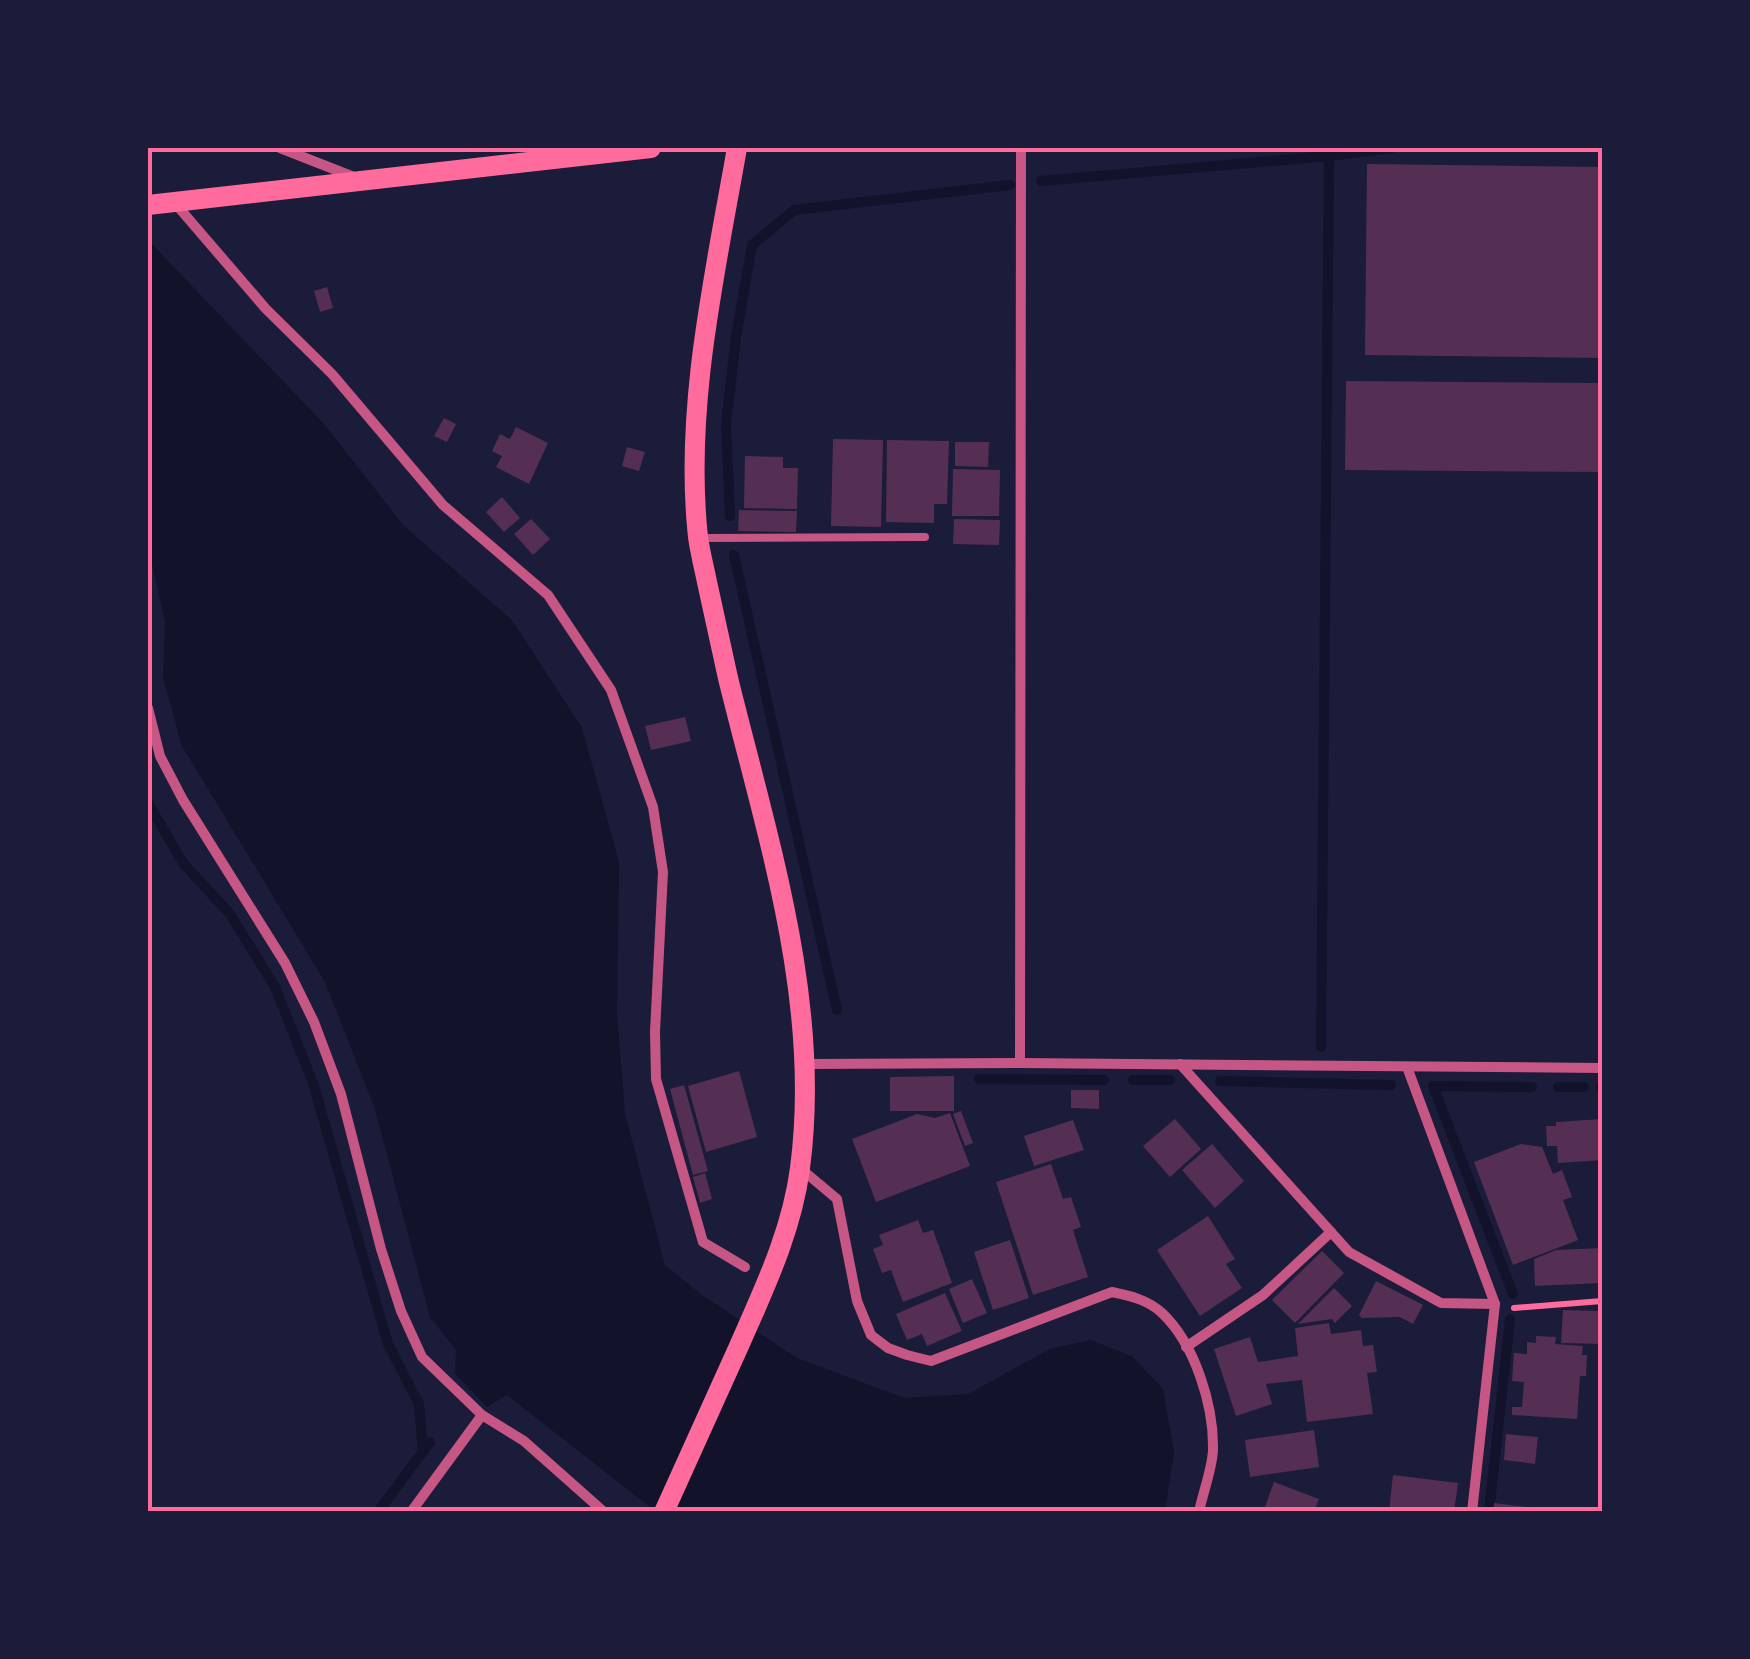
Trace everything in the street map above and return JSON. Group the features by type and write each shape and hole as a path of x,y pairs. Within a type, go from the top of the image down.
{"main road":[{"path":"148,205 651,148"},
{"path":"664,1512 760,1300 792,1210 800,1168 806,1064 791,937 698,538 695,439 705,332 738,148"}],"street":[{"path":"280,148 360,180"},
{"path":"1020,1063 1021,148"},
{"path":"174,202 266,310 332,374 444,505 548,595 610,690 654,808 663,872 654,1032 656,1079 702,1242 745,1267"},
{"path":"148,708 160,756 183,800 285,963 314,1022 341,1094 381,1250 401,1311 422,1357 482,1415 524,1441 604,1512"},
{"path":"806,1064 1602,1068"},
{"path":"1180,1064 1349,1252 1442,1303 1495,1307"},
{"path":"1407,1067 1495,1307 1472,1512"},
{"path":"800,1168 837,1199 857,1301 871,1334 888,1348 907,1356 931,1361 1112,1292 1138,1297 1161,1312 1179,1334 1205,1386 1213,1452 1199,1512"},
{"path":"1186,1347 1262,1295 1331,1232"},
{"path":"410,1512 482,1415"}],"lane":[{"path":"698,538 925,537"}],"path":[{"path":"1495,1307 1602,1301"}],"shaded area":[{"path":"148,240 324,424 404,526 512,620 582,728 619,862 617,1014 625,1114 665,1265 702,1295 797,1358 904,1398 968,1394 1050,1349 1091,1340 1133,1357 1163,1389 1174,1452 1165,1511 655,1511 507,1395 487,1407 455,1374 456,1350 430,1317 375,1109 325,982 182,746 163,678 165,622 148,557"}],"building":[{"path":"1367,164 1602,167 1602,358 1365,355"},
{"path":"327,287 333,308 320,312 314,291"},
{"path":"1346,381 1602,383 1602,472 1345,470"},
{"path":"444,418 456,424 447,442 434,436"},
{"path":"516,427 548,443 529,484 496,467 502,456 492,451 500,434 510,439"},
{"path":"833,439 883,440 881,527 831,526"},
{"path":"887,440 949,441 947,504 934,504 934,523 886,522"},
{"path":"955,442 989,442 988,467 955,466"},
{"path":"627,447 645,452 639,471 622,466"},
{"path":"745,456 783,457 783,468 798,468 797,509 744,508"},
{"path":"953,469 1000,470 999,516 952,516"},
{"path":"502,497 520,518 504,532 486,512"},
{"path":"739,510 797,511 796,532 738,531"},
{"path":"531,519 550,539 533,555 514,534"},
{"path":"954,519 1000,520 999,545 953,544"},
{"path":"685,717 691,741 651,750 645,726"},
{"path":"739,1071 757,1137 706,1152 688,1086"},
{"path":"954,1076 954,1111 890,1111 890,1077"},
{"path":"684,1085 708,1171 693,1175 670,1089"},
{"path":"1071,1090 1099,1090 1099,1109 1071,1108"},
{"path":"961,1111 973,1143 965,1146 953,1114"},
{"path":"950,1113 970,1166 876,1202 852,1139 917,1114 935,1118"},
{"path":"1175,1119 1201,1149 1170,1177 1143,1146"},
{"path":"1602,1119 1602,1160 1558,1163 1557,1146 1547,1146 1546,1126"},
{"path":"1073,1120 1084,1150 1034,1166 1024,1136"},
{"path":"1212,1144 1244,1181 1215,1208 1182,1170"},
{"path":"1521,1144 1542,1147 1553,1174 1562,1170 1572,1197 1563,1200 1578,1240 1513,1265 1474,1162"},
{"path":"1051,1164 1063,1199 1071,1197 1081,1227 1073,1230 1088,1277 1033,1295 996,1182"},
{"path":"705,1173 712,1199 700,1203 693,1177"},
{"path":"1208,1216 1235,1259 1226,1264 1242,1288 1200,1316 1157,1250"},
{"path":"918,1220 923,1233 933,1230 952,1283 903,1302 891,1270 882,1273 873,1249 883,1245 879,1235"},
{"path":"1010,1240 1029,1298 993,1310 974,1252"},
{"path":"1602,1248 1602,1283 1535,1286 1534,1259 1556,1250"},
{"path":"1322,1251 1344,1273 1295,1323 1272,1300"},
{"path":"972,1279 987,1313 963,1323 949,1289"},
{"path":"1376,1281 1423,1305 1413,1324 1400,1317 1359,1315"},
{"path":"1334,1288 1352,1306 1335,1323 1332,1319 1298,1324"},
{"path":"945,1293 962,1331 927,1346 922,1334 907,1340 896,1314"},
{"path":"1563,1310 1602,1311 1602,1344 1561,1343"},
{"path":"1329,1323 1331,1334 1361,1330 1363,1346 1373,1345 1377,1372 1367,1373 1373,1414 1307,1422 1302,1380 1266,1384 1272,1404 1236,1416 1214,1349 1250,1337 1258,1362 1298,1356 1295,1328"},
{"path":"1536,1336 1556,1337 1555,1344 1583,1346 1582,1355 1587,1355 1586,1376 1580,1376 1577,1419 1512,1415 1512,1407 1522,1407 1524,1382 1512,1381 1514,1353 1527,1354 1527,1342 1536,1343"},
{"path":"1314,1430 1319,1467 1250,1477 1245,1440"},
{"path":"1506,1434 1538,1437 1535,1464 1504,1460"},
{"path":"1393,1475 1458,1483 1454,1512 1389,1512"},
{"path":"1274,1482 1319,1499 1314,1512 1263,1512"},
{"path":"1494,1503 1543,1509 1543,1512 1493,1512"}],"waterway":[{"path":"1041,181 1392,148"},
{"path":"1321,1047 1329,156"},
{"path":"730,516 726,425 752,245 794,210 1010,185"},
{"path":"734,555 837,1010"},
{"path":"148,803 183,863 230,914 275,987 313,1083 388,1344 419,1404 423,1451"},
{"path":"979,1079 1104,1080"},
{"path":"1133,1080 1170,1080"},
{"path":"1220,1081 1391,1085"},
{"path":"1513,1294 1433,1086 1532,1087"},
{"path":"1558,1087 1584,1087"},
{"path":"1489,1512 1510,1319"},
{"path":"378,1512 430,1442"}]}
